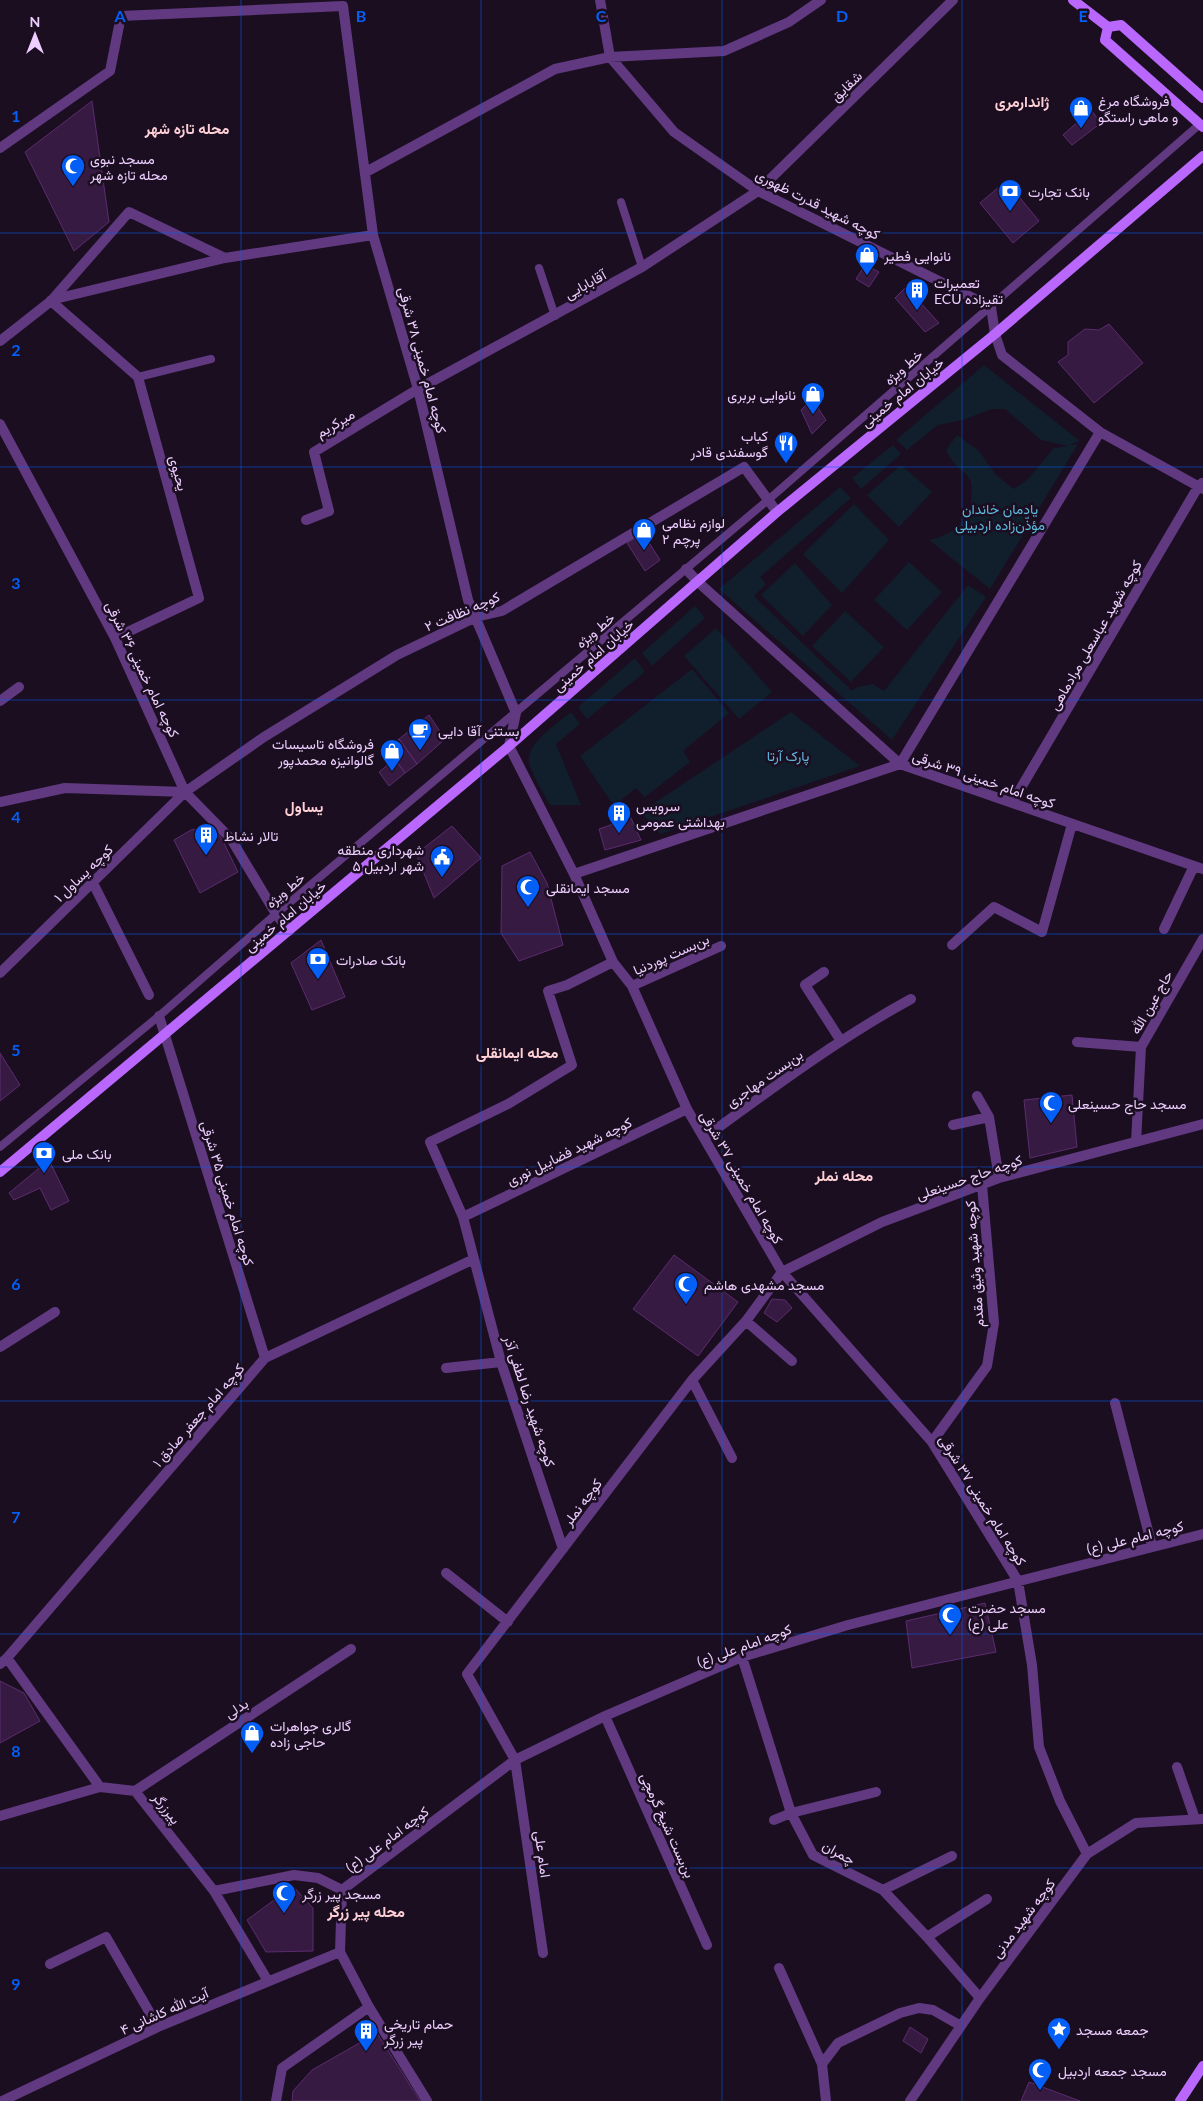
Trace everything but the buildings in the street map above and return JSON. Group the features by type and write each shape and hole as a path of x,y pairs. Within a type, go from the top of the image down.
{"main road":[{"path":"1073,0 1108,27 1121,25 1203,98"},
{"path":"1108,27 1104,40 1202,124"},
{"name":"خیابان امام خمینی","path":"0,1172 165,1036 509,746 777,512 995,334 1203,156"},
{"path":"1180,2101 1203,2066"}],"street":[{"path":"600,0 610,57"},
{"path":"366,172 555,69 610,57 724,51 789,22 821,0"},
{"name":"شقایق","path":"758,191 953,0"},
{"path":"0,148 110,72 121,16 342,3"},
{"name":"کوچه امام خمینی ۳۸ شرقی","path":"342,3 373,235 418,389 468,600 516,712"},
{"name":"کوچه شهید قدرت ظهوری","path":"610,57 674,132 758,191 991,307"},
{"name":"آقابابایی","path":"418,389 642,267 758,191"},
{"path":"0,341 51,300 129,212 225,258"},
{"path":"51,300 225,258 373,235"},
{"path":"51,300 138,377"},
{"path":"991,307 995,334 1002,355 1100,432 1201,486"},
{"name":"یحیوی","path":"114,638 199,598 138,377"},
{"name":"میرکریم","path":"306,520 330,511 314,452 418,389"},
{"name":"کوچه امام خمینی ۳۶ شرقی","path":"0,424 114,638 185,792 231,840 276,914 289,930"},
{"path":"574,874 900,764 1100,432"},
{"name":"کوچه نظافت ۲","path":"185,792 264,737 397,655 476,617 502,611 744,467 768,500"},
{"name":"کوچه شهید عباسعلی مرادماهی","path":"1012,803 1201,486"},
{"path":"768,500 777,512"},
{"name":"کوچه امام خمینی ۳۹ شرقی","path":"686,569 698,582 900,764 1198,868"},
{"path":"0,701 19,687"},
{"path":"509,746 516,712"},
{"name":"کوچه امام خمینی ۳۷ شرقی","path":"509,746 574,874 614,962 632,986 687,1109 782,1272 932,1442 1018,1581"},
{"path":"0,802 65,788 185,792"},
{"name":"کوچه یساول ۱","path":"0,973 185,792"},
{"path":"952,945 994,907 1042,932 1072,824"},
{"path":"1164,929 1198,868"},
{"path":"93,883 148,995"},
{"name":"حاج عین الله","path":"1136,1142 1141,1047 1203,939"},
{"name":"بن‌بست پوردنیا","path":"632,986 721,946"},
{"name":"کوچه شهید رضا لطفی آذر","path":"563,1549 501,1362 463,1217 430,1142 508,1104 572,1066 548,991 568,985 614,962"},
{"path":"824,972 805,985 841,1041"},
{"name":"بن‌بست مهاجری","path":"704,1138 841,1041 911,998"},
{"name":"کوچه امام خمینی ۳۵ شرقی","path":"159,1016 265,1358"},
{"path":"1077,1042 1141,1047"},
{"path":"977,1096 989,1116 999,1178"},
{"name":"کوچه شهید فضاییل نوری","path":"463,1217 687,1109"},
{"path":"953,1125 989,1116"},
{"name":"کوچه حاج حسینعلی","path":"782,1272 882,1222 999,1178 1203,1124"},
{"name":"کوچه شهید وثیق مقدم","path":"932,1442 987,1366 994,1323 982,1185"},
{"name":"کوچه امام جعفر صادق ۱","path":"4,1661 265,1358 474,1259"},
{"name":"کوچه نملر","path":"515,1760 467,1674 692,1380 746,1321 782,1272"},
{"path":"0,1347 55,1312"},
{"path":"746,1321 792,1361"},
{"path":"446,1368 501,1362"},
{"path":"692,1380 732,1458"},
{"path":"1115,1402 1152,1546"},
{"name":"کوچه امام علی (ع)","path":"342,1890 515,1760 605,1716 742,1657 848,1625 1203,1534"},
{"path":"446,1573 508,1622"},
{"path":"1018,1581 1032,1666 1039,1747 1060,1801 1087,1854"},
{"name":"بدلی","path":"136,1791 351,1649"},
{"name":"چمران","path":"742,1657 791,1813 813,1855 882,1890 927,1937 980,1998"},
{"path":"0,1816 100,1787 4,1661"},
{"name":"بن‌بست شیخ گرمچی","path":"605,1716 707,1945"},
{"name":"امام علی","path":"515,1760 543,1953"},
{"path":"1178,1766 1199,1819"},
{"name":"پیرزرگر","path":"100,1787 136,1791 214,1891 268,1982"},
{"path":"774,1820 791,1813 876,1792"},
{"name":"کوچه شهید مدنی","path":"910,2101 980,1998 1087,1854 1136,1823 1199,1819"},
{"path":"882,1890 952,1856"},
{"path":"214,1891 294,1874 318,1878 342,1890 340,1952 369,2007 427,2101"},
{"path":"927,1937 987,1899"},
{"path":"50,1964 106,1937 158,2027"},
{"name":"آیت الله کاشانی ۴","path":"2,2101 158,2027 340,1952"},
{"path":"779,1968 822,2064 826,2101"},
{"path":"276,2101 282,2068 369,2007"},
{"path":"822,2064 838,2043 900,2013 919,2008 933,2010 961,2026"}],"lane":[{"name":"خط ویژه","path":"0,1147 159,1016 276,914 768,500 1202,124"},
{"path":"621,202 642,267"},
{"path":"539,268 555,316"},
{"path":"138,377 211,359"}],"green space":[{"name":"یادمان خاندان مؤذّن‌زاده اردبیلی","path":"984,365 1080,441 1069,445 1078,444 990,589 929,540 945,535 958,527 966,516 971,500 970,480 954,463 946,450 957,435 979,451 996,475 1014,489 1028,479 1054,448 1068,446 1041,440 1005,409 992,409 963,420 938,425 907,450 896,440"},
{"path":"893,445 901,454 861,489 852,478"},
{"name":"یادمان خاندان مؤذّن‌زاده اردبیلی","path":"901,465 932,492 899,527 867,495"},
{"path":"840,487 851,498 760,577 766,584 754,596 852,691 857,687 873,684 884,691 968,585 986,597 892,740 719,589"},
{"path":"854,504 889,540 842,593 803,554"},
{"path":"909,562 942,592 907,630 874,600"},
{"path":"795,563 832,605 803,636 761,595"},
{"path":"695,606 705,618 652,666 642,653"},
{"path":"845,611 884,647 851,682 812,646"},
{"name":"پارک آرتا","path":"716,628 772,692 739,719 684,656"},
{"path":"635,658 645,672 587,719 578,707"},
{"path":"692,669 729,713 683,751 690,762 645,797 636,788 614,806 580,756"},
{"path":"571,712 580,724 556,744 581,805 550,805 533,773 529,763 529,756 537,741"},
{"name":"پارک آرتا","path":"791,712 860,766 660,834 641,812"}],"place":[{"name":"فروشگاه مرغ و ماهی راستگو","path":"1081,129"},
{"name":"مسجد نبوی محله تازه شهر","path":"73,187"},
{"name":"بانک تجارت","path":"1010,212"},
{"name":"نانوایی فطیر","path":"867,276"},
{"name":"تعمیرات ECU تقیزاده","path":"917,311"},
{"name":"نانوایی بربری","path":"813,415"},
{"name":"کباب گوسفندی قادر","path":"786,464"},
{"name":"لوازم نظامی پرچم ۲","path":"644,551"},
{"name":"بستنی آقا دایی","path":"420,751"},
{"name":"فروشگاه تاسیسات گالوانیزه محمدپور","path":"392,772"},
{"name":"سرویس بهداشتی عمومی","path":"619,834"},
{"name":"تالار نشاط","path":"206,856"},
{"name":"شهرداری منطقه ۵ شهر اردبیل","path":"442,878"},
{"name":"مسجد ایمانقلی","path":"528,908"},
{"name":"بانک صادرات","path":"318,980"},
{"name":"مسجد حاج حسینعلی","path":"1051,1124"},
{"name":"بانک ملی","path":"44,1174"},
{"name":"مسجد مشهدی هاشم","path":"686,1305"},
{"name":"مسجد حضرت علی (ع)","path":"950,1636"},
{"name":"گالری جواهرات حاجی زاده","path":"252,1754"},
{"name":"مسجد پیر زرگر","path":"284,1914"},
{"name":"جمعه مسجد","path":"1059,2050"},
{"name":"حمام تاریخی پیر زرگر","path":"366,2052"},
{"name":"مسجد جمعه اردبیل","path":"1040,2091"}],"district":[{"name":"ژاندارمری","path":"1022,101"},
{"name":"محله تازه شهر","path":"187,128"},
{"name":"یساول","path":"304,806"},
{"name":"محله ایمانقلی","path":"517,1052"},
{"name":"محله نملر","path":"844,1175"},
{"name":"محله پیر زرگر","path":"366,1911"}]}
